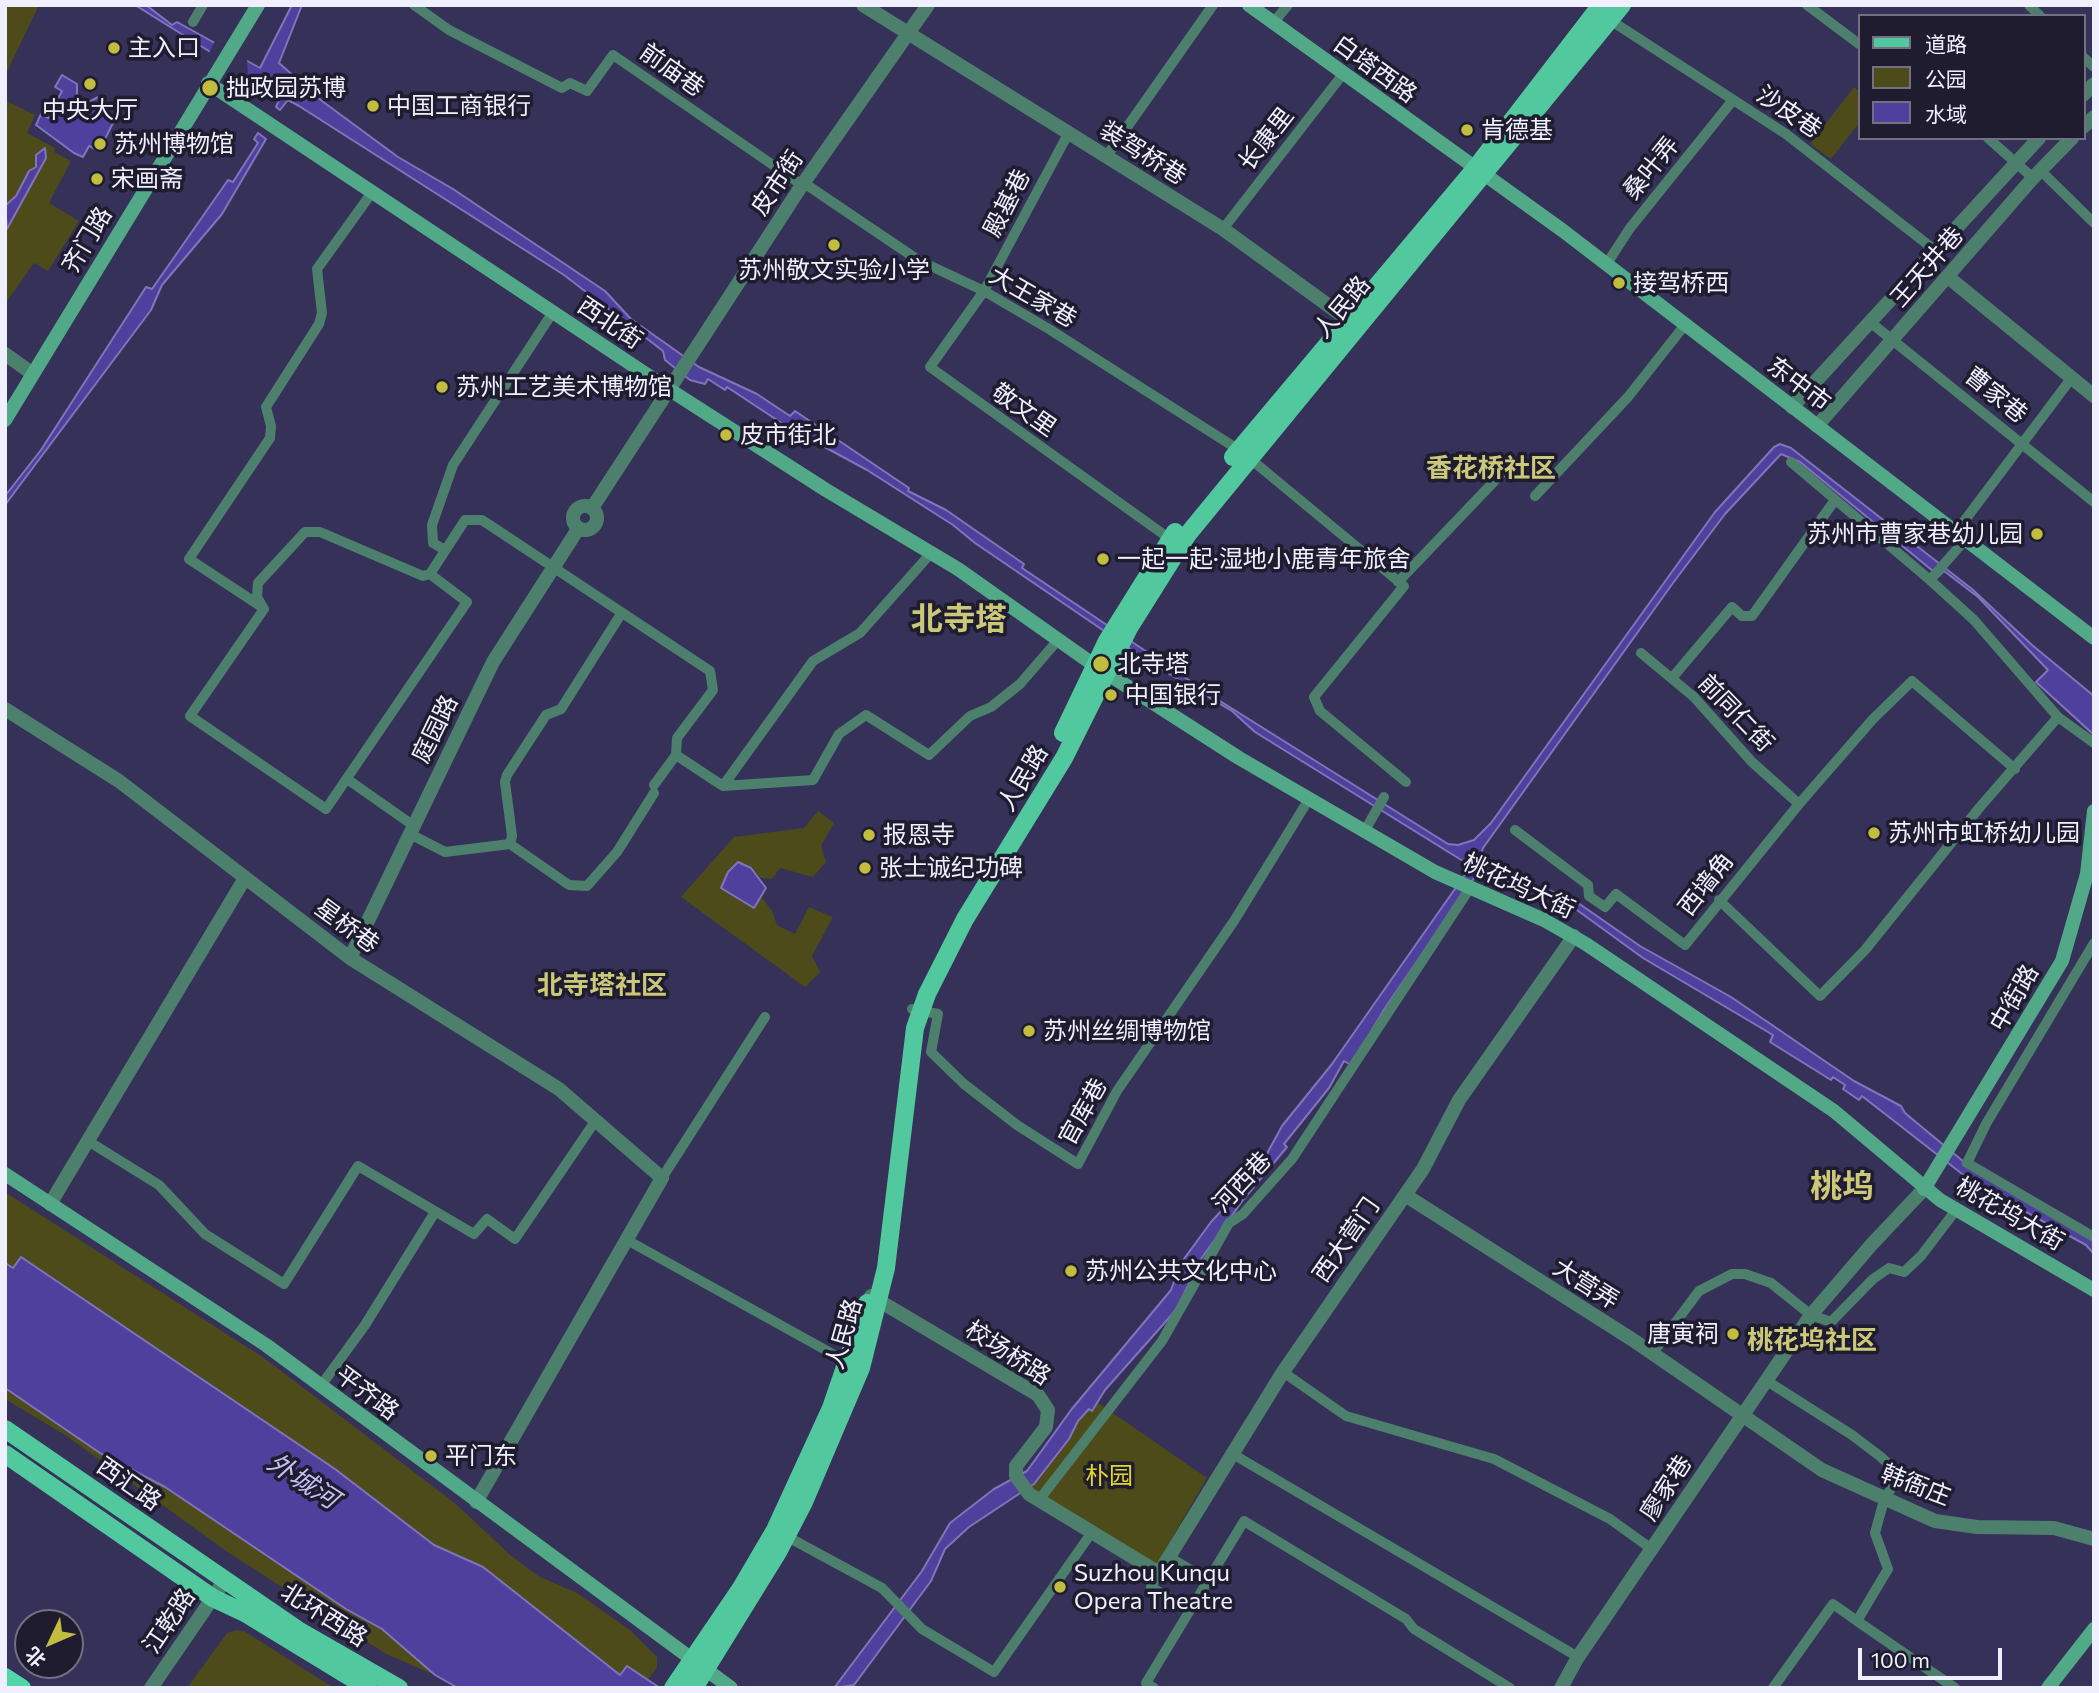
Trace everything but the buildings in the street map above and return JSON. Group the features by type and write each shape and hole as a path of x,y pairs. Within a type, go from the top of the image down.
{"highway":[{"path":"5,1677 22,1688"}],"main road":[{"name":"齐门路","path":"5,420 258,5"},
{"name":"白塔西路","path":"1249,5 1479,173"},
{"name":"人民路","path":"674,1686 700,1663 786,1536 844,1413 872,1333 875,1298 892,1224 916,1009 965,919 1063,758 1100,669 1170,539 1479,173 1600,10 1622,5"},
{"name":"西北街","path":"208,83 670,390 826,490 932,552 1100,669"},
{"name":"人民路","path":"1124,625 1244,453 1347,319 1479,173"},
{"name":"东中市","path":"1479,173 1606,265 2094,638"},
{"name":"桃花坞大街","path":"1100,669 1238,758 1364,832 1466,886 1574,936 1819,1100 1909,1171 1929,1180 2094,1279"},
{"name":"中街路","path":"1929,1180 2062,961 2087,874 2094,811"},
{"name":"平齐路","path":"5,1174 266,1345 731,1688"},
{"name":"桃花坞大街","path":"1929,1180 1956,1210 2094,1290"},
{"name":"人民路","path":"694,1688 700,1663 775,1530 810,1458 875,1298"},
{"name":"西汇路","path":"5,1429 225,1580"},
{"name":"西汇路","path":"5,1454 213,1598"},
{"name":"北环西路","path":"225,1580 298,1630 399,1688"},
{"name":"北环西路","path":"213,1598 245,1613 368,1688"},
{"path":"2048,1688 2089,1648 2094,1629"}],"street":[{"path":"192,22 203,5"},
{"name":"前庙巷","path":"414,5 449,30 562,88 570,83 587,91 613,55 803,184"},
{"name":"装驾桥巷","path":"863,5 908,36 1223,229 1347,319"},
{"name":"皮市街","path":"670,390 803,184 928,5"},
{"path":"1106,157 1213,5"},
{"path":"1273,23 1288,5"},
{"path":"1807,5 1857,42"},
{"name":"沙皮巷","path":"1600,10 1856,186 1936,251"},
{"name":"长康里","path":"1223,229 1343,74"},
{"name":"桑叶弄","path":"1606,265 1630,228 1733,100"},
{"name":"殿基巷","path":"984,291 1068,134"},
{"path":"1991,140 2094,223"},
{"name":"王天井巷","path":"1793,407 2037,140"},
{"name":"王天井巷","path":"1817,426 2036,174 2070,140"},
{"name":"大王家巷","path":"803,184 918,260 984,291 1244,453 1398,582"},
{"path":"264,609 189,559 270,438 271,426 266,407 319,324 322,313 317,270 373,191"},
{"path":"1948,277 2070,380 2094,396"},
{"name":"敬文里","path":"984,291 930,367 1170,539"},
{"path":"444,550 433,543 432,525 453,465 553,312"},
{"name":"曹家巷","path":"1870,322 2094,502"},
{"path":"1535,496 1628,397 1684,326"},
{"path":"5,354 33,374"},
{"path":"1932,579 1944,565 2022,445 2070,380"},
{"name":"庭园路","path":"350,958 493,662 578,529 573,521 574,511 582,506 592,508 670,390"},
{"path":"1791,462 1932,579 1975,620 2058,716 2094,743"},
{"path":"1406,782 1320,710 1314,697 1404,586 1398,582 1506,469"},
{"path":"1672,678 1732,607 1742,616 1752,616 1835,500"},
{"path":"347,779 445,852 510,844 569,885 587,886 617,852 676,755 677,738 713,690 710,671 478,518 469,518 462,524 430,573"},
{"path":"310,530 416,575 430,573 467,602 326,809 190,716 264,609 257,597 262,578 301,534 310,530"},
{"path":"723,786 813,661 859,633 932,552"},
{"path":"510,844 512,836 505,782 507,775 545,715 561,709 621,614"},
{"path":"676,755 723,786 813,780 839,734 866,715 929,755 970,716 991,707 1020,684 1058,640"},
{"name":"前同仁街","path":"1641,653 1714,717 1752,762 1799,804"},
{"name":"西墙角","path":"1515,830 1588,885 1589,896 1605,907 1616,894 1685,945 1799,804 1873,719 1912,681 2015,769"},
{"name":"星桥巷","path":"5,709 119,782 350,958 559,1089 663,1178"},
{"path":"1719,900 1820,996 1865,950 1980,807 2058,716"},
{"path":"1364,832 1384,797"},
{"name":"官库巷","path":"916,1009 938,1014 930,1052 964,1084 1017,1125 1078,1164 1117,1091 1234,921 1309,799"},
{"path":"50,1204 245,878"},
{"name":"河西巷","path":"1034,1497 1162,1341 1229,1223 1243,1214 1292,1159 1466,886"},
{"name":"西大营门","path":"1159,1573 1283,1372 1423,1169 1459,1100 1574,936"},
{"path":"2094,943 1986,1124 1967,1163 2094,1237"},
{"path":"476,1502 663,1178 765,1017"},
{"path":"88,1141 159,1185 205,1234 284,1284 358,1166 474,1234 487,1219 515,1239 596,1120"},
{"name":"廖家巷","path":"1561,1688 1578,1657 1811,1315 1929,1180"},
{"name":"大营弄","path":"1405,1195 1742,1414"},
{"path":"1652,1354 1699,1291 1732,1274 1745,1274 1772,1283 1811,1315 1831,1322 1872,1279 1889,1268 1904,1272 1921,1256 1956,1210"},
{"path":"320,1387 365,1325 435,1212"},
{"path":"627,1240 849,1363"},
{"name":"校场桥路","path":"875,1298 1038,1395 1048,1410 1046,1427 1016,1466 1016,1476 1034,1497 1159,1573"},
{"path":"1283,1372 1346,1416 1493,1459 1610,1519 1653,1550"},
{"path":"1767,1381 1852,1435 1892,1467 1898,1476 1884,1500 1875,1533 1888,1569 1857,1621"},
{"name":"韩衙庄","path":"1742,1414 1822,1469 1884,1500 1935,1521 1977,1527 2054,1528 2094,1539"},
{"path":"1231,1453 1578,1657"},
{"path":"1154,1688 1146,1683 1244,1521 1406,1619 1414,1629 1510,1688"},
{"path":"786,1536 882,1588 922,1629 994,1672 1092,1532"},
{"path":"1169,1557 1208,1580"},
{"path":"1159,1573 1151,1587 1190,1610"},
{"name":"江乾路","path":"152,1688 225,1580"},
{"path":"1773,1688 1833,1604 1955,1688"}],"green space":[{"path":"5,5 39,5 5,76"},
{"path":"1854,87 1857,89 1857,126 1831,159 1810,144"},
{"path":"5,100 35,115 27,133 55,148 54,152 71,161 49,203 79,221 48,271 34,263 5,304"},
{"path":"818,811 834,823 821,846 826,862 813,877 780,868 772,879 761,878 751,868 753,908 761,896 772,911 777,925 795,934 809,907 833,917 812,956 820,972 805,987 681,897 734,837 804,828"},
{"path":"5,1192 264,1358 456,1504 509,1554 538,1576 577,1593 630,1630 657,1657 657,1667 648,1680 627,1666 621,1675 483,1567 434,1545 335,1469 22,1257 12,1268 5,1263"},
{"path":"5,1388 100,1453 165,1487 346,1609 382,1629 435,1675 386,1654 229,1553 65,1435 5,1399"},
{"name":"朴园","path":"1097,1402 1207,1478 1155,1567 1028,1490 1069,1439 1078,1421"},
{"path":"244,1631 334,1688 187,1688 227,1633"}],"water":[{"path":"135,5 146,5 172,25 177,22 260,68 292,5 302,5 279,63 322,101 398,157 453,189 605,291 631,319 699,367 757,394 790,416 795,411 909,488 908,491 946,510 1024,564 1022,568 1220,701 1448,844 1458,845 1474,840 1491,823 1715,512 1774,447 1780,444 1791,448 1972,589 2032,645 2094,696 2094,735 2036,682 2048,670 1978,597 1944,571 1939,576 1800,462 1781,454 1725,514 1673,583 1483,848 1480,858 1484,864 1482,868 1571,898 1640,946 1731,997 1854,1081 1901,1106 1905,1113 1970,1167 2094,1239 2094,1254 2086,1245 1975,1184 1862,1096 1859,1100 1843,1089 1845,1085 1833,1077 1831,1080 1770,1042 1773,1035 1643,958 1570,905 1479,871 1385,1008 1351,1065 1344,1061 1329,1088 1284,1144 1287,1147 1243,1200 1201,1259 1176,1310 1105,1390 1092,1411 1089,1409 1078,1421 1069,1439 1034,1484 969,1527 945,1549 931,1581 854,1685 834,1688 922,1571 950,1523 994,1489 1027,1471 1071,1410 1171,1290 1181,1263 1211,1222 1257,1172 1282,1126 1332,1064 1471,866 1255,732 1232,711 1154,665 975,543 953,525 867,470 786,426 727,387 725,390 708,379 705,384 690,380 665,360 663,351 564,275 299,106 288,100 280,110 276,107 281,96"},
{"path":"62,75 77,84 77,97 87,103 98,97 106,102 100,112 114,121 99,151 89,146 83,157 36,125 41,114 48,118 61,108 58,99 62,91 55,87"},
{"path":"258,133 266,139 222,214 162,285 151,310 5,505 5,496 41,450 146,287 152,289 228,180 233,182 258,143 254,139"},
{"path":"45,148 46,158 7,229 5,206 16,196 29,171 36,167 36,155"},
{"path":"738,862 751,868 766,888 754,908 721,888 728,872"},
{"name":"外城河","path":"21,1257 335,1469 434,1545 483,1567 620,1675 627,1666 660,1688 458,1688 435,1675 382,1629 346,1609 165,1487 100,1453 5,1388 5,1263 13,1268"}],"pier":[{"path":"215,41 247,59 248,78 208,55"}],"place":[{"name":"主入口","path":"114,48"},
{"name":"中央大厅","path":"90,84"},
{"name":"拙政园苏博","path":"210,88"},
{"name":"中国工商银行","path":"373,106"},
{"name":"肯德基","path":"1467,130"},
{"name":"苏州博物馆","path":"100,144"},
{"name":"宋画斋","path":"97,179"},
{"name":"苏州敬文实验小学","path":"834,245"},
{"name":"接驾桥西","path":"1619,283"},
{"name":"苏州工艺美术博物馆","path":"442,387"},
{"name":"皮市街北","path":"726,435"},
{"name":"苏州市曹家巷幼儿园","path":"2037,534"},
{"name":"一起一起·湿地小鹿青年旅舍","path":"1103,559"},
{"name":"北寺塔","path":"1101,664"},
{"name":"中国银行","path":"1111,695"},
{"name":"苏州市虹桥幼儿园","path":"1874,833"},
{"name":"报恩寺","path":"869,835"},
{"name":"张士诚纪功碑","path":"865,868"},
{"name":"苏州丝绸博物馆","path":"1029,1031"},
{"name":"苏州公共文化中心","path":"1071,1271"},
{"name":"唐寅祠","path":"1733,1334"},
{"name":"平门东","path":"431,1456"},
{"name":"Suzhou Kunqu Opera Theatre","path":"1060,1587"}],"district":[{"name":"香花桥社区","path":"1491,468"},
{"name":"北寺塔","path":"959,619"},
{"name":"北寺塔社区","path":"602,985"},
{"name":"桃坞","path":"1842,1186"},
{"name":"桃花坞社区","path":"1812,1340"}]}
